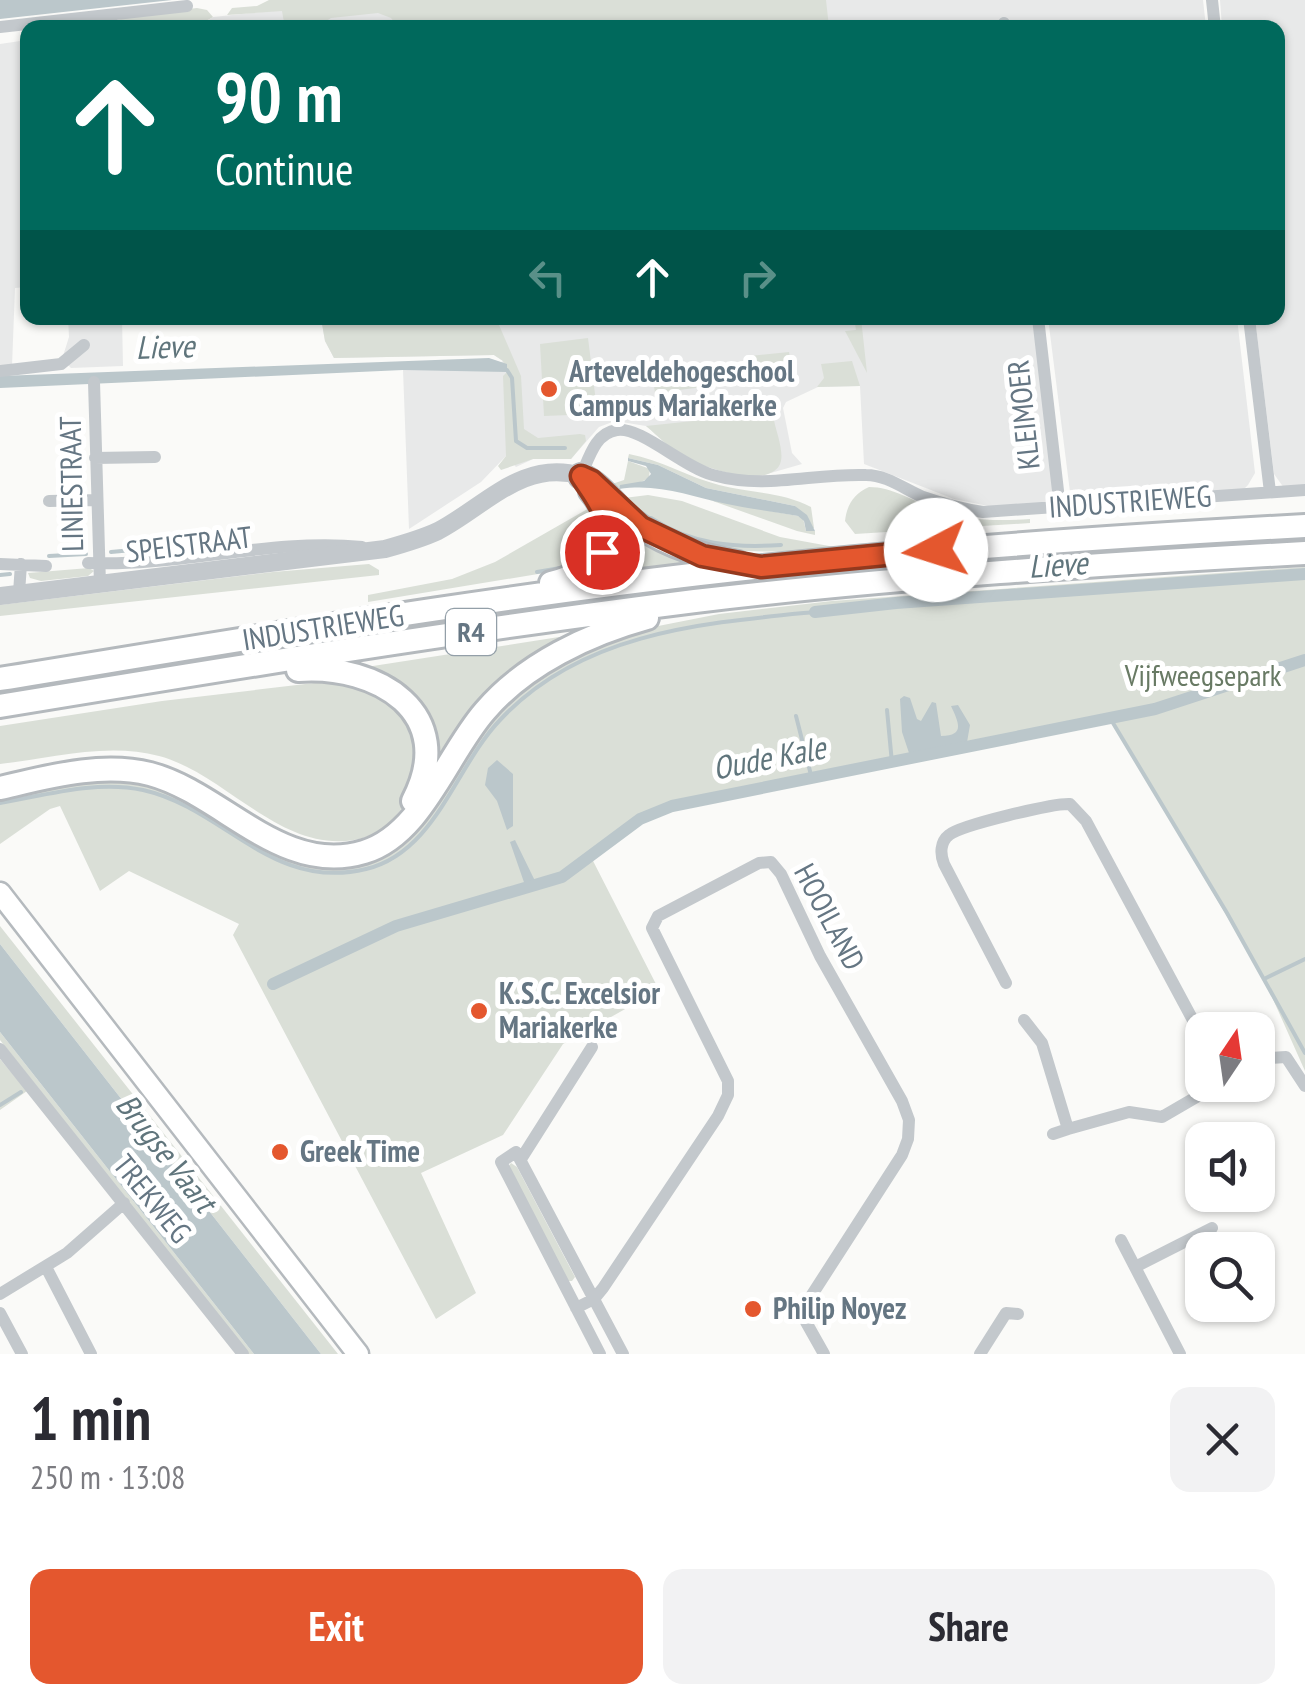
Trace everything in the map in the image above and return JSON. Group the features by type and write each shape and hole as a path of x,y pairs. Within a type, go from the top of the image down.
{"highway":[{"name":"R4","path":"581,476 592,481 628,518 661,539 702,556 761,567"},
{"name":"R4","path":"505,600 576,576 602,552 608,530 606,515 581,476"},
{"name":"INDUSTRIEWEG","path":"0,680 505,600 761,567 1105,536 1305,526"},
{"name":"INDUSTRIEWEG","path":"0,706 698,601 894,581 1305,553"},
{"path":"0,788 79,772 147,773 199,794 286,846 328,856 364,852 396,836 486,710 534,667 596,636 698,601"},
{"path":"0,773 98,760 148,764 184,776 268,828 310,846 361,844 391,829 406,813 421,786 426,760 424,738 406,705 380,683 342,670 272,672 245,667"}],"main road":[{"path":"0,893 358,1354"}],"street":[{"path":"62,20 187,6"},
{"name":"KLEIMOER","path":"1039,325 1060,508"},
{"path":"1249,325 1270,492"},
{"path":"0,371 61,364 84,345"},
{"name":"LINIESTRAAT","path":"94,382 94,563 100,584"},
{"name":"INDUSTRIEWEG","path":"581,476 598,440 624,429 642,434 688,466 709,474 753,484 809,476 868,474 956,508 983,512 1305,490"},
{"path":"96,458 154,457"},
{"name":"SPEISTRAAT","path":"0,596 385,549 440,530 530,475 558,471 581,476"},
{"path":"48,500 96,500"},
{"name":"SPEISTRAAT","path":"94,563 316,545 385,549"},
{"path":"0,564 46,566"},
{"path":"20,594 21,564"},
{"path":"1006,983 944,864 943,844 949,834 970,826 1055,804 1070,804 1086,821 1189,1012"},
{"name":"HOOILAND","path":"576,1308 594,1299 718,1116 728,1095 728,1081 652,928 658,916 759,863 771,862 781,874 908,1120 908,1139 902,1156 806,1304 806,1322 824,1354"},
{"path":"1024,1020 1042,1043 1068,1129"},
{"path":"521,1159 592,1046"},
{"name":"TREKWEG","path":"0,1049 242,1354"},
{"path":"1275,1058 1286,1058 1305,1086"},
{"path":"1053,1134 1129,1112 1162,1117 1188,1102"},
{"path":"600,1354 501,1162 516,1152 623,1354"},
{"path":"0,1294 46,1267 99,1227 124,1202"},
{"path":"1135,1267 1212,1228"},
{"path":"1122,1240 1180,1354"},
{"path":"46,1267 91,1354"},
{"path":"980,1354 1009,1310"},
{"path":"0,1313 22,1354"}],"shaded area":[{"path":"0,0 172,0 0,19"},
{"path":"380,0 1203,0 1205,20 208,20"},
{"path":"1220,0 1305,0 1305,487 1284,488 1274,474 1256,325 1285,325 1285,20 1221,20"},
{"path":"20,41 20,288 15,288 12,366 0,366 0,44"},
{"path":"68,325 122,325 123,366 71,368 62,359"},
{"path":"322,325 1034,325 1054,491 1048,503 993,507 954,499 864,464 860,386 818,387 786,402 783,408 792,453 802,464 760,476 681,456 646,426 615,421 599,427 571,459 533,459 516,467 506,456 481,482 409,529 403,370 487,370 503,361 494,355 334,358"},
{"path":"1049,325 1238,325 1255,473 1248,485 1242,491 1071,500"},
{"path":"489,358 507,364 507,372 403,370 0,388 0,376"},
{"path":"628,458 658,465 706,488 795,506 807,515 815,531 806,531 798,516 661,489 619,489 620,485 644,481 651,474 646,466"},
{"path":"910,698 921,721 932,702 936,703 941,736 957,731 951,706 958,705 970,725 966,748 911,759 902,732 900,699"},
{"path":"497,760 513,774 513,826 507,830 497,801 485,785 488,768"},
{"path":"515,840 537,885 526,888 510,842"},
{"path":"0,944 321,1354 254,1354 0,1032"}],"green space":[{"path":"269,0 826,0 828,20 393,20 378,13 328,20 284,20 282,11 227,15 232,8 257,6"},
{"path":"197,8 207,10 213,17 118,20"},
{"path":"322,325 499,325 521,376 524,429 538,438 580,434 585,435 586,441 571,459 533,459 501,470 498,466 506,456 503,376 507,372 503,361 494,355 334,358"},
{"path":"855,325 862,325 867,373 845,331 856,330"},
{"path":"588,338 596,402 570,415 544,416 540,344"},
{"path":"789,352 792,372 764,371 750,356"},
{"path":"852,361 860,386 817,387 824,378 821,364"},
{"path":"708,365 711,386 655,393 652,372"},
{"path":"759,414 774,420 781,456 779,466 760,476 732,474 692,461 646,426"},
{"path":"629,454 719,485 800,502 811,507 814,528 795,506 706,488 658,465 628,458"},
{"path":"628,461 650,469 649,477 616,489 612,484 624,480"},
{"path":"869,487 895,492 959,516 1030,519 1030,523 855,534 845,521 847,509 855,496"},
{"path":"648,495 682,501 780,537 840,548 752,551 699,543 649,519 624,498"},
{"path":"710,500 798,516 803,518 806,531 815,531 815,535 797,531"},
{"path":"591,507 597,528 592,545 562,570 368,602 368,595 452,579 495,562"},
{"path":"614,518 701,561 592,574"},
{"path":"369,564 379,570 379,575 0,616 0,605"},
{"name":"Vijfweegsepark","path":"1305,567 1305,1071 1264,979 1110,718 672,806 639,819 590,855 659,990 563,1044 503,1135 421,1173 476,1293 436,1319 233,935 239,924 129,871 100,891 60,806 0,844 0,796 108,779 171,791 227,824 366,861 492,716 540,674 571,657 643,629 719,614 832,601"},
{"path":"89,568 94,571 88,576 41,581 30,578 28,573"},
{"path":"559,637 569,639 541,660 429,786 431,738 360,668"},
{"path":"331,681 365,688 388,699 408,721 415,740 414,782 406,801 378,831 359,839 331,841 305,836 256,811 184,765 140,752 100,751 0,764 0,726"},
{"path":"0,926 338,1354 321,1354 0,944"},
{"path":"0,1032 254,1354 248,1354 0,1040"},
{"path":"0,1059 27,1091 0,1110"},
{"path":"511,1163 517,1167 575,1277 572,1281 567,1281 508,1167"}],"waterway":[{"name":"Lieve","path":"507,370 512,378 516,441 527,448 565,448"},
{"path":"651,518 682,534 714,543 781,545"},
{"path":"583,556 590,548 594,530"},
{"path":"111,552 154,548"},
{"path":"49,556 86,554"},
{"path":"537,572 566,567"},
{"path":"0,575 10,574"},
{"name":"Lieve","path":"815,612 1305,574"},
{"path":"0,803 89,788 143,790 199,813 275,859 303,869 333,873 366,869 390,860 410,845 427,827 500,720 532,691 568,668 646,637 730,621 815,612"},
{"name":"Oude Kale","path":"273,984 396,926 562,877 640,819 672,806 1155,709 1305,660"},
{"path":"887,710 892,763"},
{"path":"796,716 812,779"},
{"path":"1110,718 1227,913 1305,1053"},
{"path":"1264,979 1305,959"},
{"path":"0,1105 21,1092"}],"place":[{"name":"Arteveldehogeschool Campus Mariakerke","path":"549,389"},
{"name":"K.S.C. Excelsior Mariakerke","path":"479,1011"},
{"name":"Greek Time","path":"280,1152"},
{"name":"Philip Noyez","path":"753,1309"}],"route":[{"path":"602,552 608,530 606,515 581,476 592,481 641,527 702,556 761,567 936,550"}],"water label":[{"name":"Brugse Vaart","path":"166,1153"}]}
